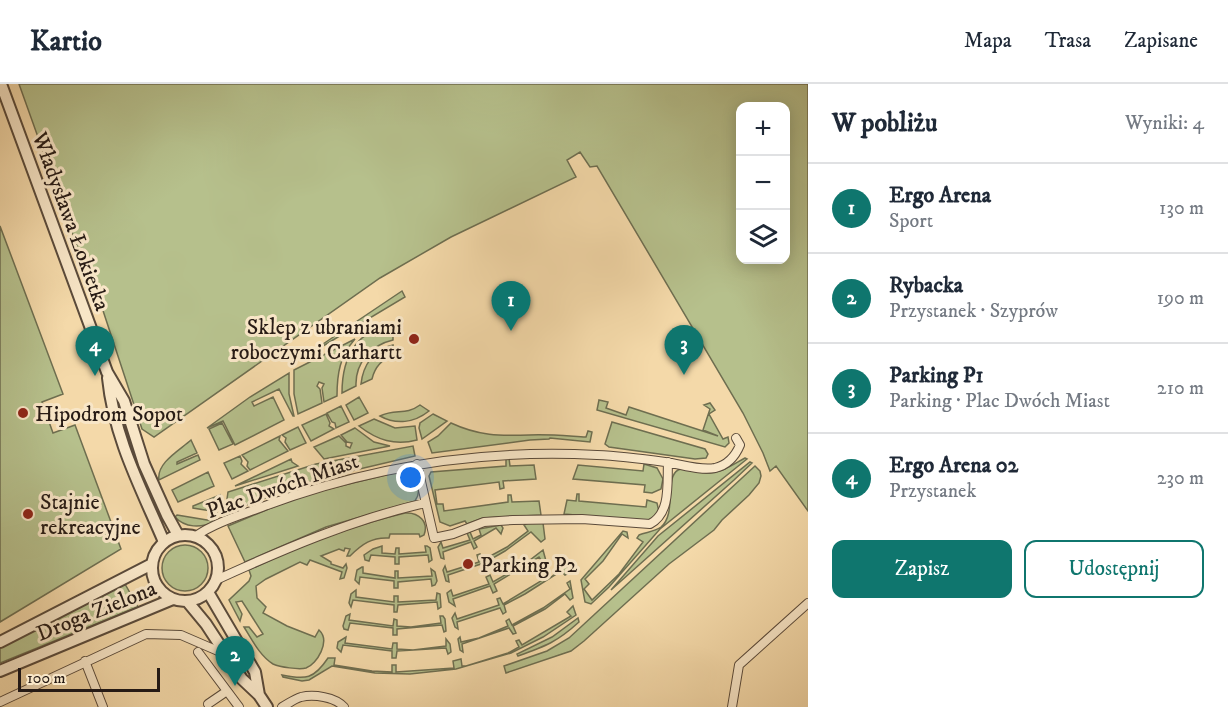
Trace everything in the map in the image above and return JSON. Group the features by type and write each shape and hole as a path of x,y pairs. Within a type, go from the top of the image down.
{"street":[{"name":"Władysława Łokietka","path":"1,84 107,372 123,401 144,464 178,535"},
{"name":"Władysława Łokietka","path":"107,372 111,405 131,469 164,542"},
{"name":"Plac Dwóch Miast","path":"196,537 229,520 319,487 417,464 487,455 557,453 623,456 705,469 724,465 736,455 740,445 736,438"},
{"path":"417,464 424,503 434,538 453,534 484,522 513,520 582,519 650,524 657,520 665,508 668,462"},
{"path":"216,580 285,548 331,530 424,503"},
{"path":"178,535 196,537 205,541 217,559 216,580 208,592 195,600 173,599 165,595 154,582 152,564 154,556 164,542 178,535"},
{"name":"Droga Zielona","path":"0,642 152,564"},
{"path":"208,592 255,672 259,695"},
{"name":"Droga Zielona","path":"0,670 173,599"},
{"path":"187,601 206,624 242,679 259,695 267,707"},
{"path":"732,707 739,665 808,603"},
{"path":"0,702 137,637 157,633 181,634 225,654"},
{"path":"198,652 239,707"},
{"path":"85,662 103,707"},
{"path":"208,704 227,691"},
{"path":"282,707 299,698 310,696 329,698 344,707"}],"green space":[{"path":"19,84 808,84 808,511 776,466 770,471 743,413 597,166 590,167 580,152 567,160 576,177 451,237 380,278 154,437 142,429 86,259 82,260"},
{"name":"Hipodrom Sopot","path":"0,226 63,394 42,402 53,433 75,425 121,549 0,622"},
{"path":"402,291 405,297 317,348"},
{"path":"393,324 393,340 378,346 366,356 358,370 356,386 342,393 345,368 353,348 369,333"},
{"path":"355,339 340,365 337,396 324,402 322,388 324,384 319,382 317,386 320,389 322,403 298,414 294,394 294,370"},
{"path":"393,345 394,355 380,364 372,379 361,384 364,370 375,354"},
{"path":"289,373 289,394 294,416 279,389 252,402 254,406 273,397 284,420 235,445 223,421 207,428 250,397"},
{"path":"359,397 368,413 354,420 346,405"},
{"path":"599,400 608,402 606,408 626,415 629,407 718,436 703,430 710,409 704,405 710,403 715,410 709,414 723,439 728,437 729,443 725,447 597,410"},
{"path":"420,405 429,411 411,420 399,422 380,416 410,410"},
{"path":"341,406 349,422 336,428 327,413"},
{"path":"326,414 329,426 334,429 311,441 302,425"},
{"path":"433,414 447,421 422,439 420,423"},
{"path":"374,419 395,428 415,426 417,440 394,442 373,435 359,426"},
{"path":"612,422 705,449 708,454 706,458 695,459 609,447 605,444"},
{"path":"222,423 233,444 219,450 209,429"},
{"path":"451,423 480,433 499,435 586,437 588,431 592,432 590,442 550,438 432,453 428,442"},
{"path":"298,427 306,443 290,450 285,442 286,438 282,435"},
{"path":"355,428 374,442 390,446 324,459 314,447 339,436 350,448 352,443 347,442 341,435"},
{"path":"280,436 279,440 288,451 250,470 247,466 248,462 242,455"},
{"path":"191,440 197,453 177,464 198,455 200,460 159,480 161,468 165,463"},
{"path":"413,446 415,456 317,479 225,513 228,492 316,464"},
{"path":"240,456 241,464 248,471 232,479 224,463"},
{"path":"506,458 509,458 510,466 534,465 536,479 503,481 504,488 500,489 499,482 435,490 437,504 443,504 444,511 508,502 508,495 511,495 512,502 539,501 541,515 483,518 467,524 465,521 450,526 440,522 429,476 431,472 506,466"},
{"path":"291,459 298,466 235,486"},
{"path":"747,459 660,529 609,587 591,604 585,602 581,580 623,531 627,532 628,538 622,534 603,561 585,579 589,584 584,589 592,600 619,574 643,542 637,538 639,535 658,529 666,521 672,480 678,470 715,472"},
{"path":"750,462 752,463 734,480 611,590 658,536"},
{"path":"644,464 657,468 663,479 661,489 652,493 644,492 645,485 573,479 578,465 643,471"},
{"path":"755,466 761,476 759,483 749,495 714,530 669,564 584,641 571,651 506,673 504,666 547,651 569,638"},
{"path":"208,472 214,486 178,502 172,490"},
{"path":"398,472 409,475 416,482 418,496 415,501 326,527 245,562 228,526 283,503 320,491"},
{"path":"577,494 579,494 579,501 646,507 647,500 657,503 659,512 652,519 645,521 564,514 567,500 576,501"},
{"path":"220,495 217,512 193,508 193,506"},
{"path":"405,513 415,514 422,519 425,526 424,535 420,537 419,534 390,534 389,538 368,542 350,556 347,556 350,549 345,548 344,551 339,549 321,556 331,564 343,568 346,564 344,578 340,579 342,572 310,560 307,565 300,562 256,586 257,598 266,607 263,613 315,637 319,630 324,640 318,657 306,668 276,665 264,657 244,627 249,627 257,637 263,634 242,601 236,602 242,614 240,621 229,600 249,581 251,576 249,570 325,537"},
{"path":"177,515 214,522 199,526 188,525 179,521 175,517"},
{"path":"543,523 545,539 541,542 531,532 484,563 486,569 484,571 481,564 448,575 449,582 446,581 443,570 445,566 447,572 479,562 477,555 480,554 483,560 507,547 528,531 524,525"},
{"path":"501,525 503,528 501,534 496,528 474,541 477,547 474,549 471,542 443,552 444,559 441,558 438,547 441,542 443,548 470,540 467,533 470,532 473,539 481,535 479,529"},
{"path":"185,545 194,546 201,552 207,559 207,577 201,584 194,590 185,591 176,590 169,584 163,577 162,568 163,559 169,552 176,546"},
{"path":"382,546 382,553 395,554 396,548 399,548 399,554 426,552 425,546 427,546 430,548 432,560 429,562 428,555 399,557 399,564 395,564 395,557 371,555 369,561 365,560 364,555"},
{"path":"543,550 546,561 543,563 539,557 494,584 497,591 493,593 490,586 453,599 455,606 449,602 447,593 451,590 453,596 489,584 486,577 490,575 493,582"},
{"path":"567,564 569,573 565,575 561,571 525,594 504,605 506,612 503,614 500,608 457,622 458,629 455,627 452,618 455,613 457,619 499,605 497,599 500,598 503,604 546,578 544,571 548,568 550,578"},
{"path":"363,567 363,573 395,578 395,571 398,571 398,578 432,576 431,569 435,572 437,581 432,586 431,579 398,582 398,588 394,588 394,581 360,577 359,584 355,580 357,570"},
{"path":"570,581 573,598 570,600 565,594 545,609 513,626 516,633 513,634 509,628 462,644 463,652 460,650 458,639 460,637 461,642 479,638 508,626 506,621 509,619 512,625 543,608 570,589 567,583"},
{"path":"125,584 138,607 0,663 0,648"},
{"path":"356,590 356,597 394,602 394,596 398,596 398,602 436,600 437,593 440,594 441,607 438,609 437,602 398,605 397,612 394,612 394,605 353,600 351,607 349,603 351,594"},
{"path":"573,606 576,615 543,637 511,653 456,669 410,674 375,673 332,666 309,680 302,681 282,675 309,676 314,674 328,658 335,658 334,665 372,671 392,672 392,665 396,665 396,672 454,668 453,661 461,659 462,666 466,666 508,653 519,647 516,641 519,640 522,645 571,616 567,612"},
{"path":"350,614 349,620 393,626 394,619 397,620 397,626 411,627 441,623 440,616 443,616 446,631 444,632 442,625 397,629 397,635 393,635 393,628 350,623 348,630 344,629 346,616"},
{"path":"578,618 579,622 557,639 518,656 517,654 552,637"},
{"path":"346,637 345,643 392,649 393,643 397,643 397,649 413,650 446,646 446,639 450,644 451,652 448,654 446,648 397,651 396,658 392,658 392,651 343,645 341,652 337,648 338,642"}],"place":[{"name":"Ergo Arena","path":"511,331"},
{"name":"Sklep z ubraniami roboczymi Carhartt","path":"414,339"},
{"name":"Parking P1","path":"684,375"},
{"name":"Ergo Arena 02","path":"95,376"},
{"name":"Hipodrom Sopot","path":"23,413"},
{"name":"Stajnie rekreacyjne","path":"28,514"},
{"name":"Parking P2","path":"468,564"},
{"name":"Rybacka","path":"235,686"}]}
